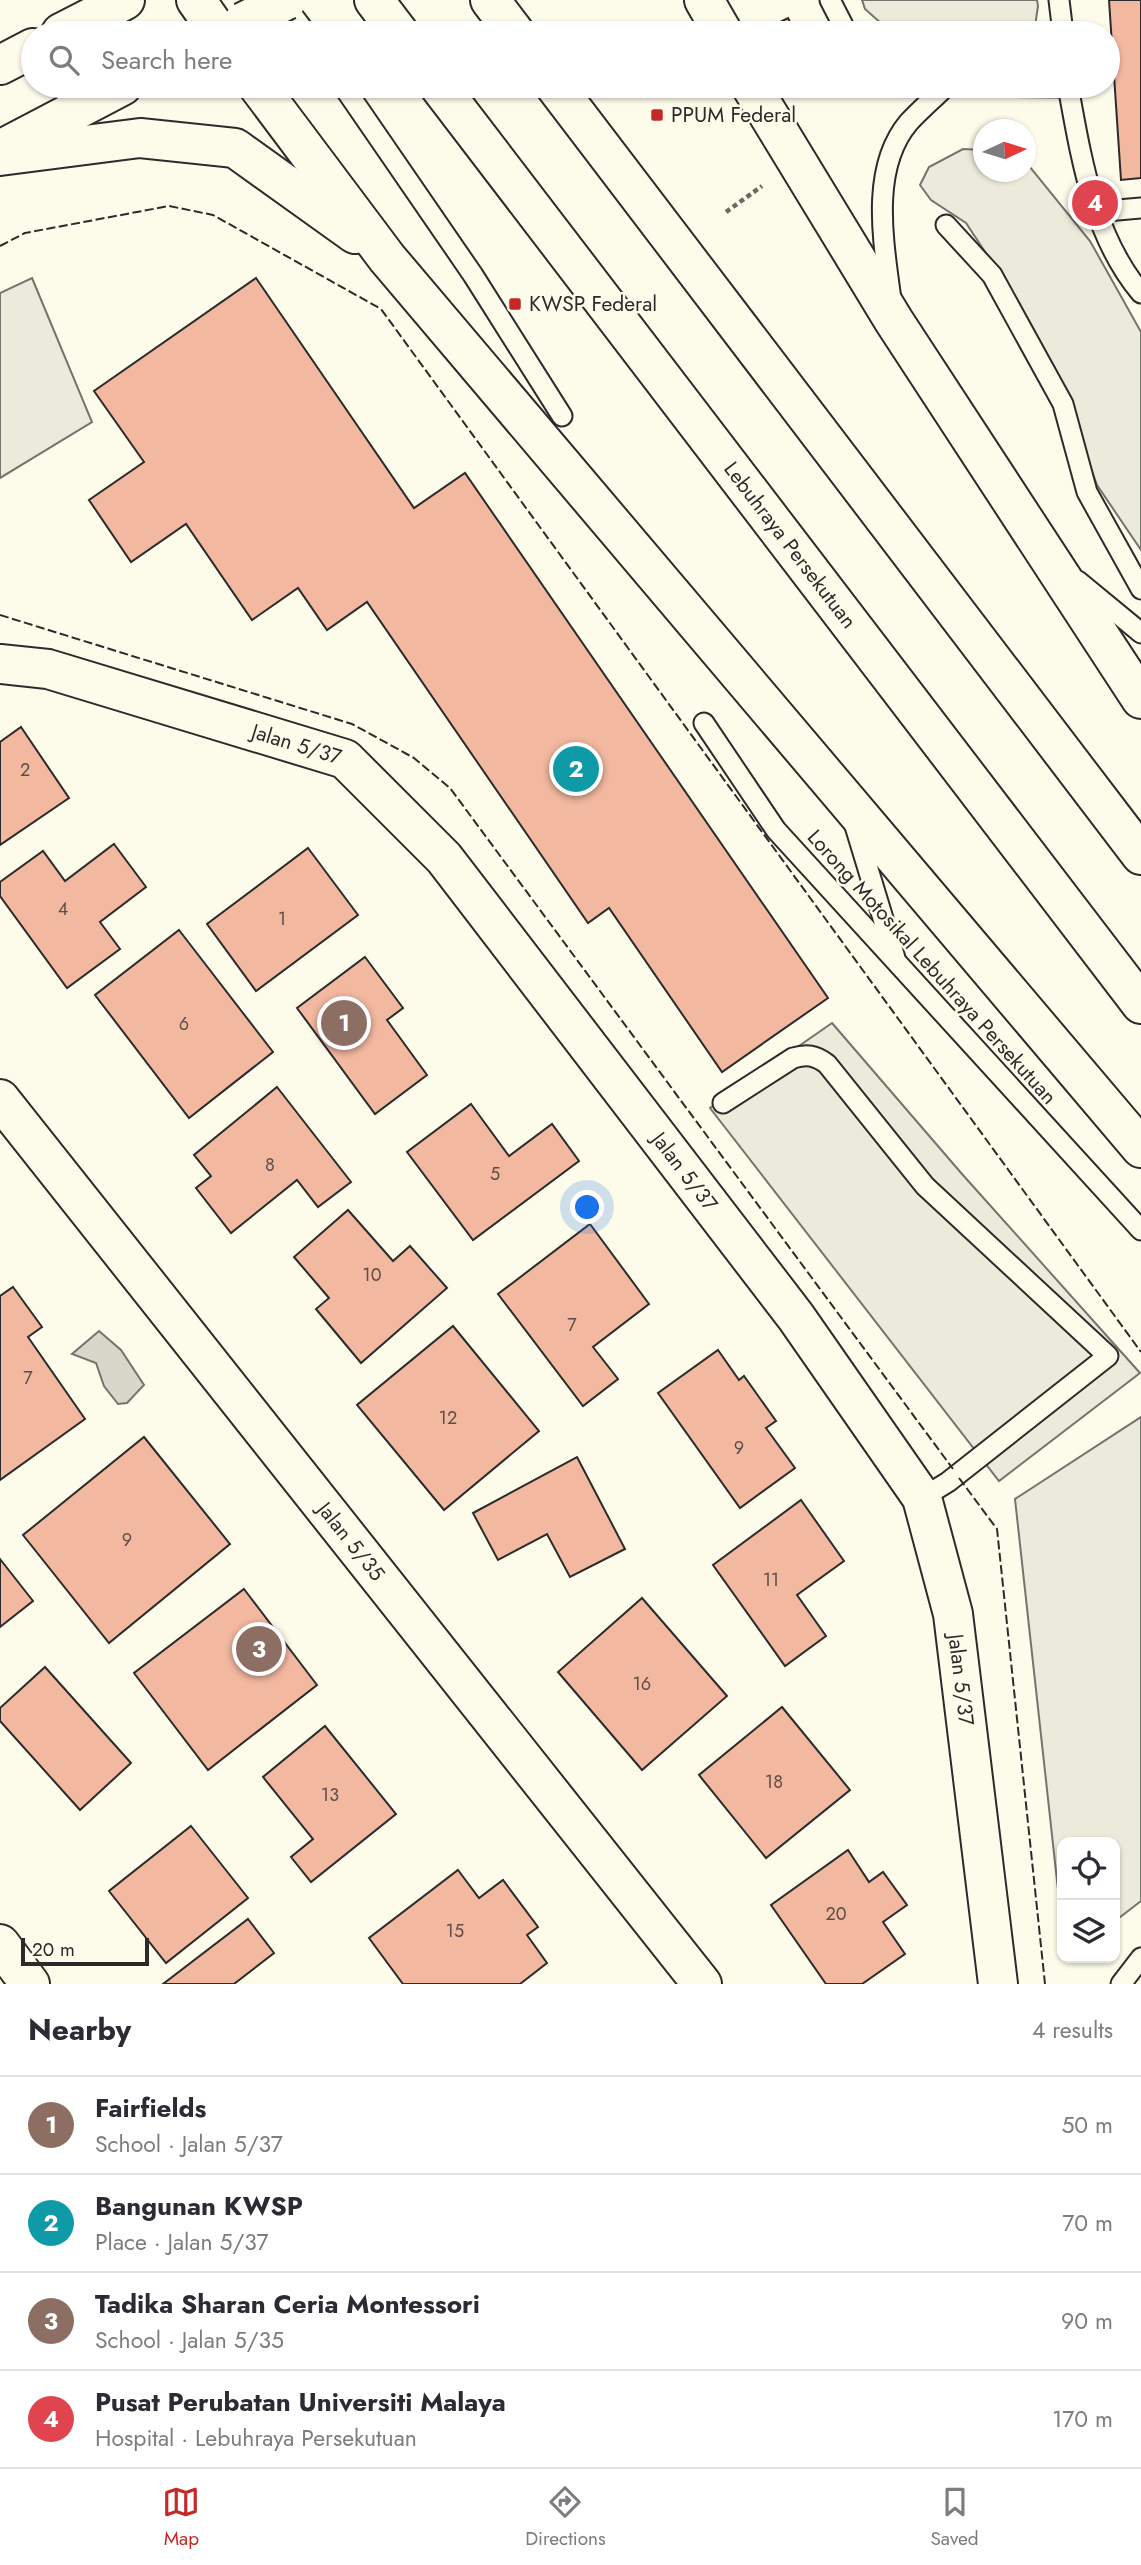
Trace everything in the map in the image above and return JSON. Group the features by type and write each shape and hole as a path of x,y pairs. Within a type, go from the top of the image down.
{"main road":[{"path":"84,21 125,0"},
{"path":"196,0 219,21"},
{"path":"244,21 287,0"},
{"path":"374,0 391,21"},
{"path":"490,0 506,21"},
{"path":"0,65 21,54"},
{"path":"0,150 99,98"},
{"path":"267,98 387,258 1141,1148"},
{"name":"Lebuhraya Persekutuan","path":"448,98 1141,1004"},
{"path":"564,98 1141,855"},
{"path":"758,98 894,321 1141,699"},
{"path":"0,156 140,138 235,148 387,258"},
{"name":"Jalan 5/37","path":"0,664 48,669 345,759 444,858 796,1317 922,1499 953,1615 998,1984"},
{"name":"Jalan 5/35","path":"0,1099 702,1984"},
{"path":"0,1944 30,1984"}],"lane":[{"path":"281,0 297,21"},
{"path":"830,0 841,21"},
{"path":"1059,0 1062,21"},
{"path":"352,98 473,275 562,416"},
{"path":"894,321 882,209 891,153 908,123 932,98"},
{"path":"1070,98 1095,212 1129,279 1141,293"},
{"path":"1095,212 1141,208"},
{"path":"946,225 992,275 1063,404 1087,492 1141,589"},
{"path":"1051,558 1141,633"},
{"name":"Lorong Motosikal Lebuhraya Persekutuan","path":"704,723 776,830 1141,1230"},
{"path":"848,802 896,962"},
{"path":"723,1103 793,1058 817,1056 827,1064 925,1186 1108,1356 948,1482 922,1499"},
{"path":"1121,1984 1141,1958"}],"shaded area":[{"path":"862,0 1037,0 1038,6 1036,21 878,21 865,9"},
{"path":"963,149 973,150 973,182 1036,182 1036,174 1090,241 1141,332 1141,550 1097,485 1061,386 1001,276 966,223 931,200 920,185 929,167"},
{"path":"32,278 92,422 0,478 0,293"},
{"path":"832,1023 962,1174 1140,1373 999,1481 710,1108"},
{"path":"99,1331 121,1350 144,1385 127,1403 118,1404 104,1386 96,1363 72,1354"},
{"path":"1141,1417 1141,1901 1120,1917 1120,1837 1057,1837 1057,1881 1015,1499"}],"building":[{"path":"1109,0 1141,0 1141,178 1121,180 1116,98 1120,98 1120,21 1110,21"},
{"path":"256,278 414,508 465,473 828,998 722,1072 609,908 588,923 367,602 327,630 298,588 252,620 186,524 131,562 89,500 144,462 94,391"},
{"path":"21,727 69,798 0,845 0,742"},
{"path":"114,844 146,887 100,922 120,949 67,988 0,896 0,882 43,851 65,881"},
{"path":"308,848 358,915 256,991 207,924"},
{"path":"179,930 273,1052 189,1118 95,995"},
{"path":"365,957 403,1008 387,1020 427,1075 375,1114 297,1008"},
{"path":"277,1087 351,1182 318,1207 297,1180 231,1233 196,1188 211,1176 194,1155"},
{"path":"471,1104 509,1156 552,1124 579,1161 473,1240 407,1152"},
{"path":"348,1210 393,1261 410,1246 447,1288 361,1363 316,1309 329,1298 294,1257"},
{"path":"590,1224 649,1304 593,1347 618,1379 583,1406 498,1294"},
{"path":"13,1287 42,1327 28,1337 85,1419 0,1480 0,1296"},
{"path":"453,1326 539,1431 444,1510 357,1405"},
{"path":"718,1350 739,1380 744,1376 776,1421 766,1428 795,1468 740,1508 658,1393"},
{"path":"144,1437 230,1544 109,1643 23,1535"},
{"path":"577,1457 625,1549 570,1577 547,1534 498,1560 473,1513"},
{"path":"801,1500 844,1561 797,1595 826,1636 785,1666 713,1565"},
{"path":"0,1559 33,1601 0,1627"},
{"path":"244,1589 317,1685 208,1770 134,1673"},
{"path":"642,1598 727,1696 642,1770 558,1672"},
{"path":"45,1667 131,1763 80,1810 0,1721 0,1708"},
{"path":"782,1707 850,1790 766,1858 699,1775"},
{"path":"325,1726 396,1814 311,1882 291,1857 313,1839 263,1777"},
{"path":"191,1826 248,1898 166,1963 109,1891"},
{"path":"848,1850 869,1882 883,1872 907,1905 883,1922 905,1954 862,1984 826,1984 771,1905"},
{"path":"458,1870 479,1898 503,1880 538,1927 527,1935 547,1963 520,1984 403,1984 369,1938"},
{"path":"248,1919 274,1953 234,1984 163,1984"}],"fence":[{"path":"0,246 25,233 169,206 213,215 381,309 1141,1352"},
{"path":"0,615 352,724 414,758 450,788 953,1469"},
{"path":"959,1478 997,1529 1045,1984"}],"place":[{"name":"PPUM Federal","path":"657,115"},
{"name":"Pusat Perubatan Universiti Malaya","path":"1095,203"},
{"name":"KWSP Federal","path":"515,304"},
{"name":"Bangunan KWSP","path":"576,769"},
{"name":"Fairfields","path":"344,1023"},
{"name":"Tadika Sharan Ceria Montessori","path":"259,1649"}]}
